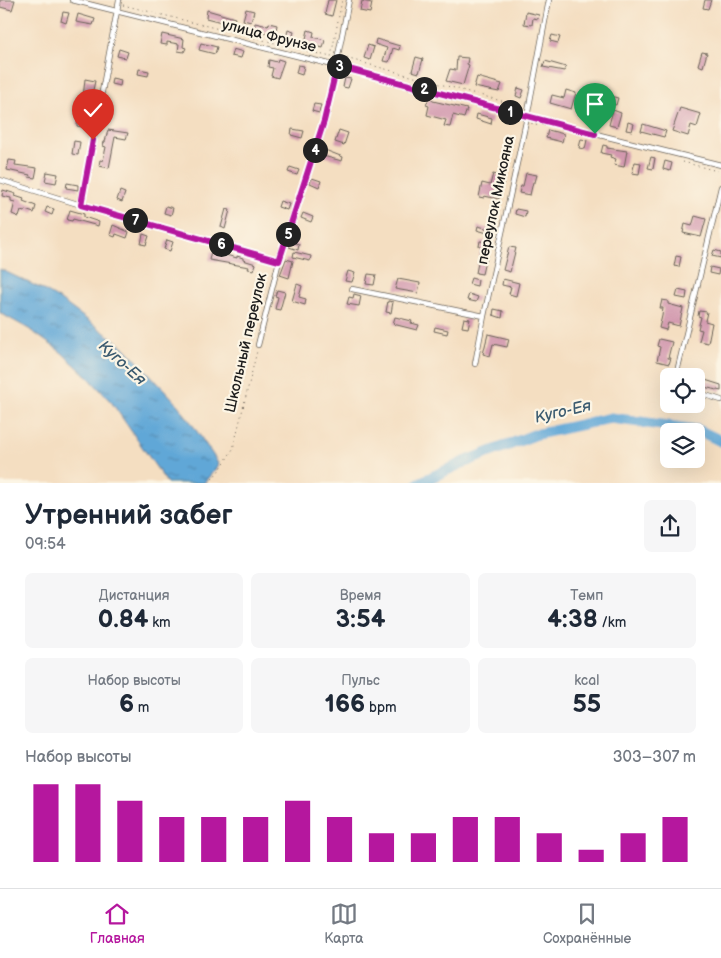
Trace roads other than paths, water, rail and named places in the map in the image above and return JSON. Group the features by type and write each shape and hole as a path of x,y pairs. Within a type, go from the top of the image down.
{"street":[{"name":"улица Фрунзе","path":"72,0 721,165"},
{"name":"Школьный переулок","path":"258,345 279,261 324,121 350,0"},
{"name":"переулок Микояна","path":"475,364 527,117 549,0"},
{"path":"81,205 119,2"},
{"path":"0,180 279,261"},
{"path":"678,368 721,187"},
{"path":"352,289 484,316"},
{"path":"705,395 721,400"}],"water":[{"path":"0,269 59,299 124,347 174,400 215,458 218,464 217,467 204,483 167,483 112,403 89,378 61,352 29,329 0,313"}],"waterway":[{"name":"Куго-Ея","path":"419,483 462,463 534,435 611,418 698,430 721,441"}]}
